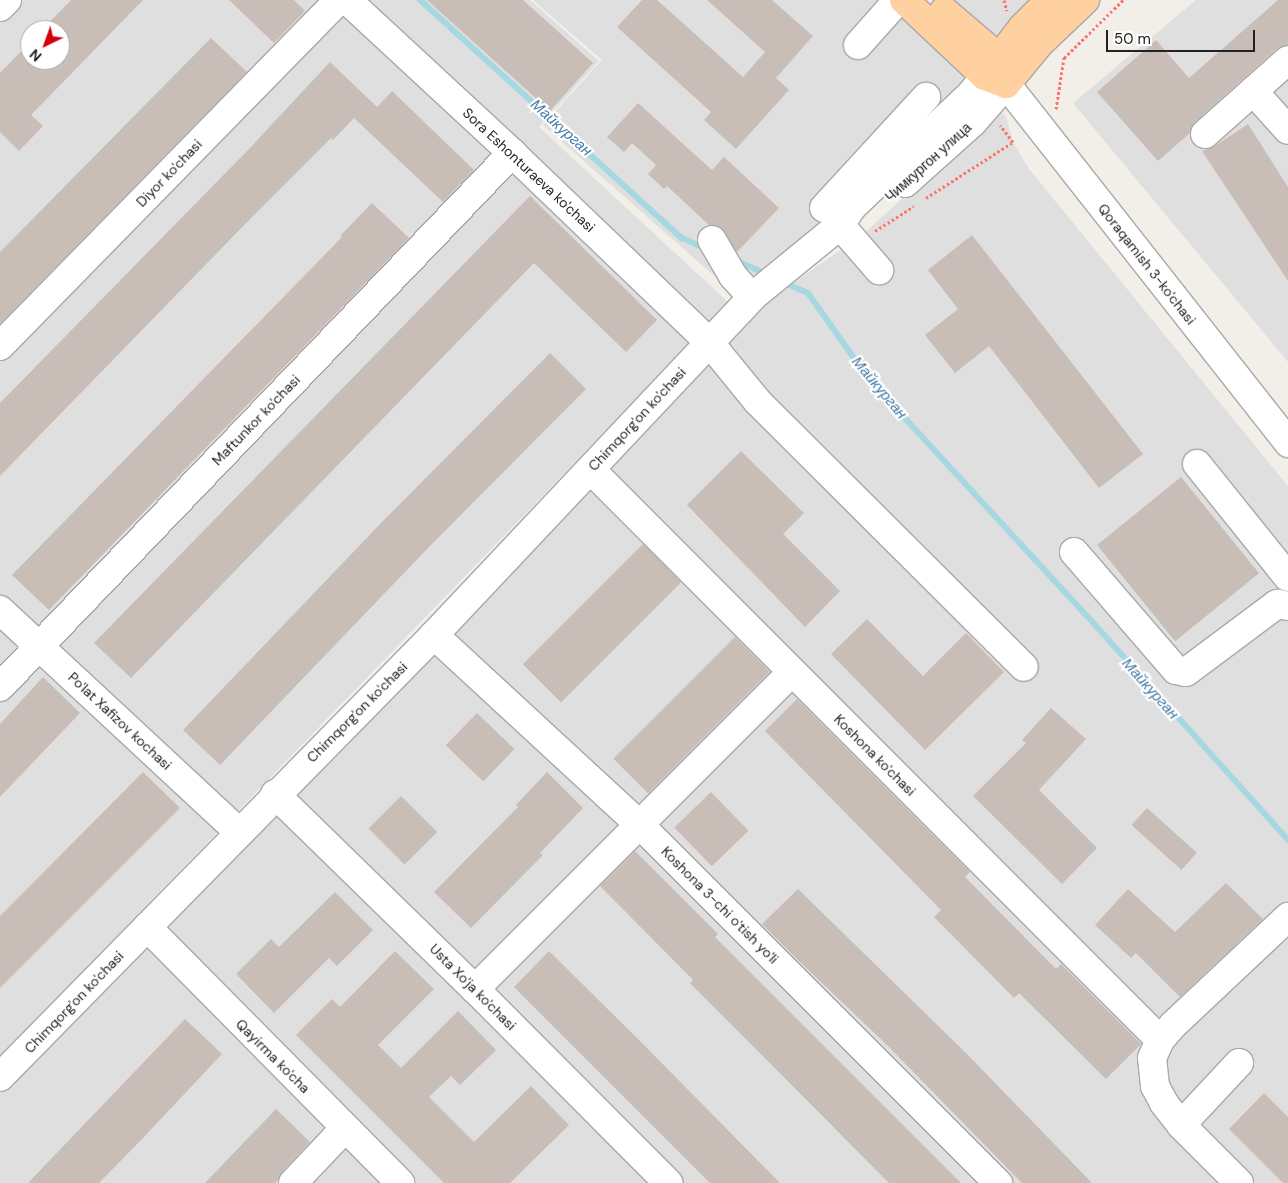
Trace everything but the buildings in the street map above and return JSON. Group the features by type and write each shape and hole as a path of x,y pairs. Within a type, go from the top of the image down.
{"main road":[{"name":"Qoraqamish 3-ko'chasi","path":"904,0 997,72"},
{"name":"Qoraqamish 3-ko'chasi","path":"932,0 997,72"},
{"path":"997,72 1022,28 1050,0"},
{"path":"997,72 1039,44 1085,0"}],"street":[{"path":"0,7 7,0"},
{"name":"Diyor ko'chasi","path":"0,346 338,0"},
{"name":"Sora Eshonturaeva ko'chasi","path":"347,0 512,153 709,342 758,402 1024,667"},
{"path":"858,45 898,0"},
{"path":"1205,134 1288,60"},
{"name":"Чимкургон улица","path":"709,342 768,282 840,225 854,206 972,93 997,72"},
{"name":"Qoraqamish 3-ko'chasi","path":"997,72 1288,443"},
{"path":"1253,91 1288,130"},
{"path":"879,270 840,225 926,97"},
{"name":"Maftunkor ko'chasi","path":"0,687 512,153"},
{"path":"712,240 733,276 768,282"},
{"name":"Chimqorg'on ko'chasi","path":"0,1077 147,928 275,794 434,635 709,342"},
{"path":"1197,464 1288,577"},
{"name":"Koshona ko'chasi","path":"590,470 1160,1040"},
{"path":"1074,552 1176,670 1186,672 1277,604 1288,606"},
{"name":"Po'lat Xafizov kochasi","path":"0,610 239,832"},
{"name":"Koshona 3-chi o'tish yo'li","path":"434,635 639,824 998,1183"},
{"path":"475,989 792,672"},
{"name":"Usta Xo'ja ko'chasi","path":"275,794 475,989 668,1183"},
{"path":"1239,1183 1182,1125 1164,1103 1155,1086 1152,1058 1160,1040 1288,918"},
{"name":"Qayirma ko'cha","path":"147,928 400,1183"},
{"path":"1182,1125 1239,1063"},
{"path":"293,1183 345,1128"}],"path":[{"path":"1004,0 1008,15"},
{"path":"1056,110 1064,58 1123,0"},
{"path":"840,225 1014,142 998,124"}],"shaded area":[{"path":"0,0 530,0 599,61 539,127 729,303 0,1057"},
{"path":"533,0 894,0 973,76 850,204 736,295 543,125 602,60"},
{"path":"932,0 1050,0 999,58"},
{"path":"1196,0 1288,0 1288,362 1073,103"},
{"path":"999,111 1006,116 1013,142 1029,169 1288,486 1288,1183 0,1183 0,1076 756,309 862,235"}],"waterway":[{"name":"Майкурган","path":"420,0 682,238 707,249"},
{"name":"Майкурган","path":"735,260 767,274"},
{"name":"Майкурган","path":"783,282 808,293 868,378 1088,617 1288,840"}]}
